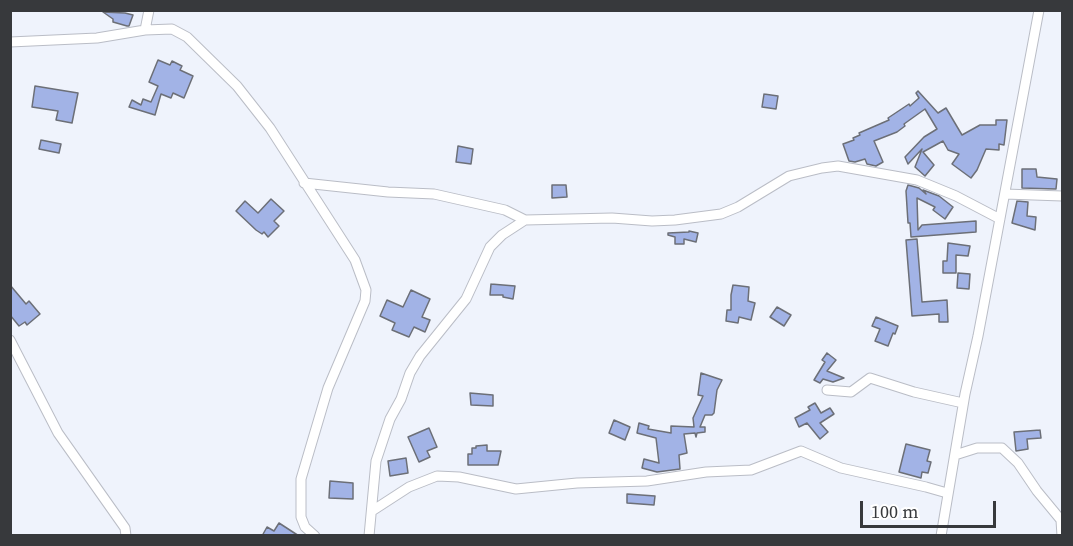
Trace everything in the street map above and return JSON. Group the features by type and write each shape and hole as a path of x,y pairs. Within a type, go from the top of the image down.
{"street":[{"path":"145,30 149,10"},
{"path":"941,536 963,403 978,336 1039,10"},
{"path":"10,42 97,38 145,30 172,29 187,37 222,70 270,128 355,260 366,290 365,302 328,388 301,479 301,517 305,527 315,536"},
{"path":"304,183 388,192 434,194 505,210 525,220 612,218 664,221 721,214 738,207 789,176 838,166 916,180 956,196 1000,219"},
{"path":"1005,194 1062,196"},
{"path":"369,536 376,461 390,419 401,399 410,373 420,356 466,299 490,247 502,235 525,220"},
{"path":"10,340 58,433 125,528 126,536"},
{"path":"827,390 851,392 870,378 914,392 963,403"},
{"path":"955,455 977,448 1002,448 1018,463 1037,491 1062,519 1062,536"},
{"path":"372,511 409,488 437,476 459,477 516,489 577,483 647,481 706,472 752,471 801,452 841,468 926,486 947,493"}],"building":[{"path":"103,12 133,15 127,26 113,22 113,19"},
{"path":"158,60 170,65 172,61 182,66 180,70 193,76 184,98 173,93 171,98 161,94 155,115 129,107 132,100 141,105 143,99 151,102 158,86 149,82"},
{"path":"35,86 78,93 72,123 56,120 58,111 32,107"},
{"path":"918,91 938,113 946,108 962,135 980,125 996,125 996,120 1007,120 1004,145 999,144 999,150 986,149 971,178 952,164 959,154 948,150 943,141 923,152 934,165 925,176 915,167 922,149 908,164 905,157 924,137 937,129 925,109 897,132 874,141 883,162 876,166 867,164 865,159 849,161 843,144 854,140 853,138 860,135 859,133 889,120 888,118 909,104 910,106 919,98 916,93"},
{"path":"764,94 778,96 776,109 762,107"},
{"path":"41,140 61,144 59,153 39,149"},
{"path":"458,146 473,149 471,164 456,162"},
{"path":"1022,169 1036,169 1037,177 1057,179 1056,189 1022,188"},
{"path":"552,185 566,185 567,197 552,198"},
{"path":"908,185 919,188 926,194 923,190 939,196 953,207 945,219 933,210 935,207 917,198 918,230 922,225 976,221 976,232 911,237 906,191"},
{"path":"271,199 284,211 274,221 279,226 268,237 264,232 262,234 256,230 236,211 245,201 258,213"},
{"path":"1017,201 1028,202 1027,216 1036,217 1035,230 1012,223"},
{"path":"689,231 698,233 696,242 684,239 684,244 675,244 675,237 668,235 668,233"},
{"path":"917,239 922,302 947,300 948,322 939,322 939,314 912,316 906,240"},
{"path":"948,243 970,246 968,256 956,255 956,273 943,273 943,261 947,261"},
{"path":"958,273 970,274 969,289 957,288"},
{"path":"491,284 515,286 513,299 503,297 503,295 490,295"},
{"path":"10,285 26,304 29,301 40,314 27,325 25,322 19,326 10,315"},
{"path":"733,285 749,287 748,301 755,303 751,320 739,317 738,323 726,321 727,310 731,310"},
{"path":"411,290 430,299 422,317 430,320 425,332 414,327 409,337 392,330 395,323 380,316 387,300 403,307"},
{"path":"777,307 791,315 784,326 770,317"},
{"path":"876,317 898,326 888,346 875,341 880,329 872,326"},
{"path":"827,353 836,360 827,371 844,378 833,382 823,379 820,383 814,380 825,362 822,360"},
{"path":"701,373 722,380 717,390 714,413 705,415 700,427 705,427 705,432 697,433 696,437 695,433 684,434 687,453 679,455 680,469 657,472 642,468 644,459 659,463 656,438 637,433 639,423 649,426 648,429 671,433 671,426 694,427 693,418 703,396 698,395"},
{"path":"470,393 493,395 493,406 471,405"},
{"path":"815,403 821,413 830,408 834,414 820,423 828,432 820,439 807,423 799,427 795,418 810,410 808,407"},
{"path":"614,420 630,427 625,440 609,433"},
{"path":"429,428 437,447 427,451 430,457 419,462 408,437"},
{"path":"1040,430 1041,438 1027,439 1028,449 1016,451 1014,432"},
{"path":"906,444 930,450 927,461 931,462 928,473 922,472 921,478 899,472"},
{"path":"487,445 487,451 501,451 498,465 468,465 468,454 472,454 472,448"},
{"path":"406,458 408,473 390,476 388,461"},
{"path":"330,481 353,483 353,499 329,498"},
{"path":"627,494 655,496 654,505 627,503"},
{"path":"279,523 299,536 262,536 267,527 274,531"}]}
